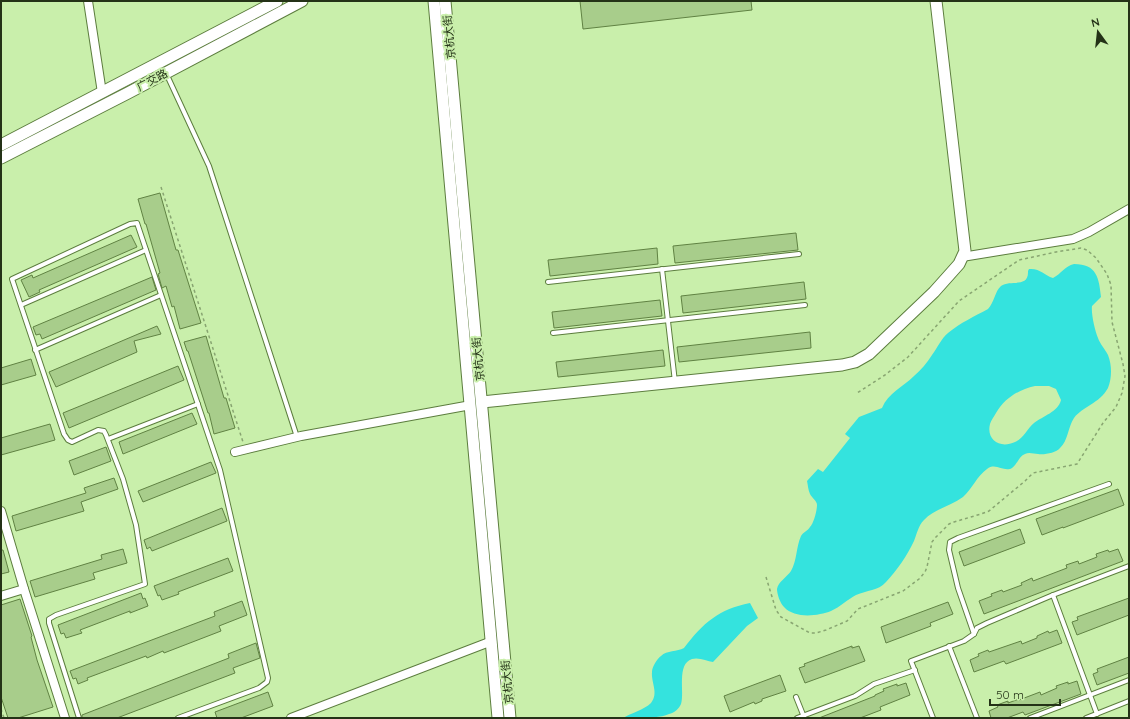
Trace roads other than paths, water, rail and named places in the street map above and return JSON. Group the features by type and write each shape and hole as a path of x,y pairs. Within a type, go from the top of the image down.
{"main road":[{"name":"广交路","path":"1,145 277,1"},
{"name":"广交路","path":"1,158 302,1"},
{"name":"京杭大街","path":"434,1 498,718"},
{"name":"京杭大街","path":"445,1 510,718"},
{"path":"482,402 842,366 855,362 869,354 934,292 959,264 965,251 936,1"}],"street":[{"path":"88,1 102,93"},
{"path":"962,257 1073,239 1089,232 1129,209"},
{"path":"235,452 297,437 470,405"},
{"path":"1,511 65,718"},
{"path":"1,596 24,589"},
{"path":"291,718 492,641"}],"lane":[{"path":"166,73 209,166 297,437"},
{"path":"79,718 49,619 56,615 145,584 134,517 123,479 108,439 104,431 98,430 72,442 68,440 64,434 12,279 130,224 137,224 220,470 268,678 267,682 259,688 178,718"},
{"path":"21,305 146,250"},
{"path":"548,282 800,254"},
{"path":"662,269 675,382"},
{"path":"35,350 161,295"},
{"path":"553,334 805,306"},
{"path":"108,439 198,404"},
{"path":"974,634 958,588 949,550 950,542 1109,484"},
{"path":"933,718 911,661 964,641 974,634 978,628 987,623 1053,595 1129,566"},
{"path":"1053,595 1097,714"},
{"path":"949,646 977,718"},
{"path":"797,718 804,717 855,696 874,684 915,670"},
{"path":"1030,718 1129,680"},
{"path":"796,697 804,717"},
{"path":"1086,718 1129,701"}],"water":[{"path":"1071,265 1088,266 1098,278 1101,297 1092,306 1093,318 1099,340 1109,359 1111,376 1108,388 1100,398 1082,410 1074,418 1063,445 1058,450 1050,453 1025,454 1014,467 1009,469 990,467 987,469 980,475 963,497 928,516 922,522 905,557 898,568 883,585 876,589 860,593 831,611 820,614 800,615 789,611 784,607 778,596 777,589 791,571 801,536 808,530 814,520 816,510 817,504 810,494 807,481 818,469 823,472 850,438 845,434 859,417 882,408 892,394 910,380 924,366 941,340 948,333 988,309 1001,286 1005,284 1022,282 1027,277 1029,269 1039,271 1053,278","holes":["1035,386 1049,386 1056,389 1061,400 1054,411 1034,423 1018,441 1009,444 999,444 992,439 989,430 990,423 1000,408 1012,395"]},
{"path":"750,603 758,618 747,626 713,662 697,658 687,662 684,667 682,679 682,699 679,708 671,713 659,717 623,718 645,708 651,703 655,692 652,670 659,657 663,654 684,648 698,631 712,618 729,609"}]}
